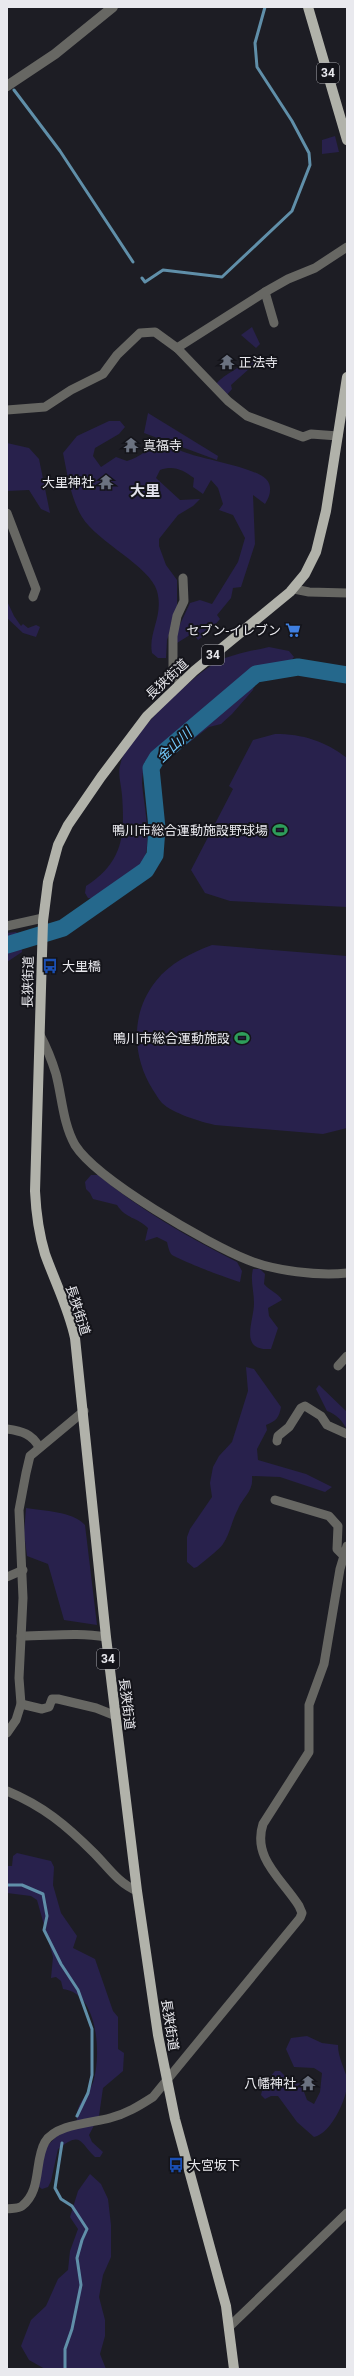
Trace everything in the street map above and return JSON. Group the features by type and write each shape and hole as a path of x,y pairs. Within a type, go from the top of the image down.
{"main road":[{"name":"34","path":"308,7 347,140"},
{"name":"長狭街道","path":"234,2369 230,2326 166,2083 137,1890 106,1637 84,1411 73,1329 46,1255 38,1221 35,1191 43,920 53,861 64,832 139,725 179,684 294,589 309,567 318,543 326,511 347,378"}],"street":[{"path":"7,86 55,54 113,7"},
{"path":"177,348 265,292 288,279 315,268 347,247"},
{"path":"265,292 274,323"},
{"path":"7,410 46,407 71,390 103,374 117,355 140,333 155,332 177,348 228,401 247,416 303,437 311,434 338,436"},
{"path":"7,513 36,589 33,597"},
{"path":"179,684 173,669 172,636 177,616 184,601 183,578"},
{"path":"294,589 309,592 347,594"},
{"path":"7,926 43,920"},
{"path":"40,1035 54,1068 67,1126 75,1145 89,1162 121,1186 203,1238 249,1261 270,1267 305,1272 330,1274 347,1273"},
{"path":"338,1366 347,1356"},
{"path":"277,1441 278,1436 289,1427 301,1408 305,1406 321,1416 327,1425 347,1434"},
{"path":"7,1733 16,1720 20,1704 19,1678 23,1570 19,1510 30,1456 84,1411"},
{"path":"7,1429 27,1433 34,1438 40,1447"},
{"path":"275,1500 328,1516 338,1526 337,1549 343,1555"},
{"path":"7,2207 21,2207 32,2194 45,2142 55,2133 74,2125 109,2118 134,2109 153,2097 166,2083 302,1913 290,1892 262,1855 259,1837 263,1824 309,1752 309,1705 324,1664 343,1555 347,1546"},
{"path":"7,1577 23,1570"},
{"path":"21,1636 46,1637 82,1633 106,1637"},
{"path":"20,1704 42,1709 49,1707 52,1699 58,1699 96,1708 116,1716"},
{"path":"7,1790 48,1811 94,1854 125,1886 137,1890"},
{"path":"230,2326 347,2213"}],"shaded area":[{"path":"335,136 339,152 322,154 322,140"},
{"path":"252,327 260,344 256,348 241,335"},
{"path":"252,357 258,361 231,385 232,389 226,396 215,385 223,377"},
{"path":"148,413 218,456 217,460 144,433"},
{"path":"109,421 120,421 125,427 119,434 95,448 93,456 101,467 116,457 127,461 135,458 142,454 153,441 195,456 251,471 266,479 270,485 269,495 265,504 253,495 255,544 241,587 233,588 231,598 217,615 220,619 208,633 198,640 193,633 177,643 175,635 190,603 200,600 212,604 238,562 245,538 233,515 219,510 223,504 218,488 211,480 203,494 193,487 194,478 186,473 174,468 160,470 156,478 180,500 200,499 193,506 178,515 159,539 159,546 166,565 177,580 177,612 167,640 166,658 158,658 152,653 151,645 159,608 159,600 157,591 152,582 134,563 99,536 89,526 78,510 70,486 63,453 77,436"},
{"path":"7,443 29,448 39,459 50,513 41,509 29,490 7,491"},
{"path":"7,601 14,616 21,626 23,624 28,628 36,625 40,627 36,637 23,633 7,618"},
{"path":"269,647 289,651 294,657 288,664 268,667 255,682 253,690 221,724 209,727 160,765 144,762 142,783 147,843 146,855 142,865 131,877 104,891 94,899 88,898 85,893 86,886 108,867 119,847 122,835 123,810 119,774 121,762 126,751 148,723 193,679 217,662 242,653"},
{"name":"鴨川市総合運動施設野球場","path":"275,734 295,735 322,743 347,758 347,907 230,901 205,893 191,870 233,789 229,786 253,740"},
{"path":"16,932 20,936 22,952 7,962 7,933"},
{"name":"鴨川市総合運動施設","path":"212,945 347,956 347,1128 323,1134 215,1125 179,1114 159,1100 146,1077 141,1064 138,1049 138,1021 142,1007 156,981 168,969 196,951"},
{"path":"91,1175 98,1175 131,1200 165,1222 237,1262 242,1271 240,1282 203,1269 174,1256 170,1253 167,1242 157,1237 145,1241 148,1228 144,1224 128,1216 120,1210 117,1205 93,1199 86,1189 85,1182"},
{"path":"253,1269 260,1269 265,1274 264,1284 282,1300 268,1308 269,1316 278,1328 271,1349 261,1348 254,1345 251,1340 250,1334 254,1303 252,1281"},
{"path":"246,1367 254,1369 281,1407 276,1419 266,1425 267,1430 257,1449 258,1460 306,1474 332,1487 325,1492 280,1477 252,1476 250,1490 238,1509 223,1544 207,1559 194,1568 187,1562 187,1537 190,1529 212,1497 210,1483 213,1467 219,1456 232,1442 248,1391"},
{"path":"319,1385 347,1412 347,1430 339,1418 327,1411 316,1389"},
{"path":"26,1508 65,1514 79,1520 85,1525 97,1625 64,1620 48,1564 27,1556 24,1533"},
{"path":"17,1853 51,1861 54,1867 53,1885 61,1913 77,1936 73,1948 95,1959 113,2011 118,2017 118,2049 124,2053 123,2071 103,2088 99,2116 89,2135 92,2142 103,2152 100,2157 95,2157 79,2140 71,2140 58,2149 51,2181 48,2187 42,2189 38,2186 46,2147 77,2120 80,2103 92,2085 96,2068 96,2040 90,2012 84,2001 75,1993 63,1989 61,1981 56,1977 51,1978 53,1957 37,1900 31,1896 7,1893 7,1866 12,1866 13,1856"},
{"path":"307,2036 322,2043 338,2045 340,2058 347,2078 346,2094 338,2113 327,2129 314,2137 297,2122 278,2096 271,2096 265,2099 261,2095 264,2085 270,2077 275,2071 280,2071 290,2081 301,2084 307,2100 314,2104 320,2092 322,2073 314,2068 294,2067 286,2049 291,2038"},
{"path":"90,2174 101,2184 108,2199 111,2225 111,2257 103,2275 99,2297 105,2320 105,2336 100,2354 106,2369 45,2369 29,2360 21,2346 31,2320 46,2306 58,2279 68,2270 70,2251 78,2229 70,2217 78,2191"}],"waterway":[{"path":"142,278 145,282 163,270 222,277 292,211 310,165 309,153 292,121 257,67 255,43 265,7"},
{"path":"14,90 60,151 133,262"},
{"name":"金山川","path":"7,945 63,928 146,870 155,855 157,828 151,768 157,758 256,674 298,667 347,675"},
{"path":"7,1885 22,1885 43,1894 47,1916 44,1930 61,1964 78,1990 92,2029 92,2075 88,2093 77,2116"},
{"path":"62,2143 55,2188 61,2199 72,2206 87,2229 77,2258 81,2285 72,2329 65,2349 65,2369"}],"place":[{"name":"正法寺","path":"227,362"},
{"name":"真福寺","path":"131,445"},
{"name":"大里神社","path":"106,482"},
{"name":"セブン-イレブン","path":"293,630"},
{"name":"鴨川市総合運動施設野球場","path":"280,830"},
{"name":"大里橋","path":"50,966"},
{"name":"鴨川市総合運動施設","path":"242,1038"},
{"name":"八幡神社","path":"308,2083"},
{"name":"大宮坂下","path":"176,2165"}],"district":[{"name":"大里","path":"145,491"}]}
